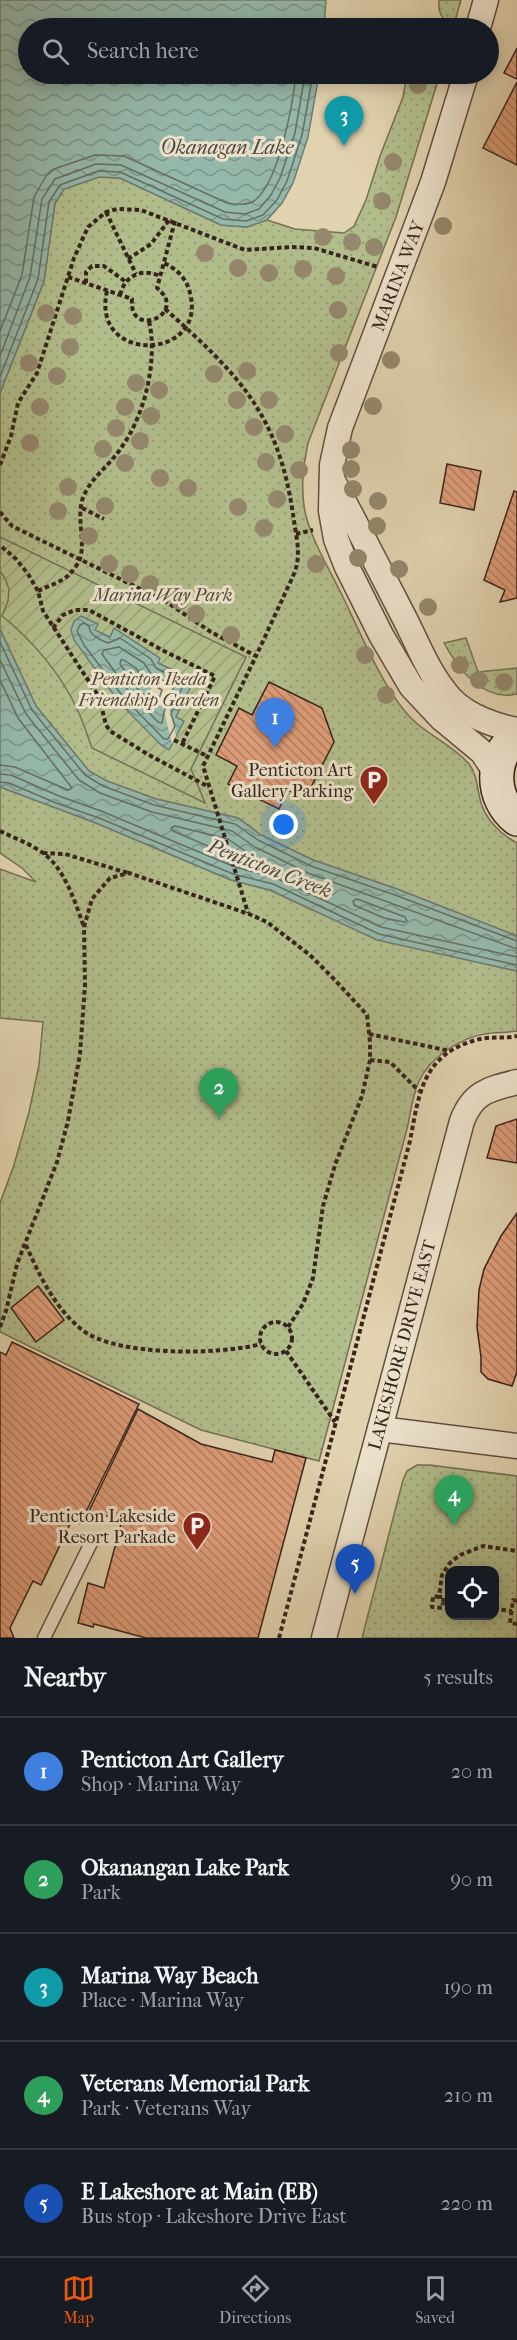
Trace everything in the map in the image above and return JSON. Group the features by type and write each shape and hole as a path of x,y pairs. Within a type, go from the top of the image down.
{"street":[{"path":"481,18 486,0"},
{"name":"MARINA WAY","path":"463,84 433,182 339,428 334,447 331,478 331,511 336,539 347,567 411,686 422,699 482,752 496,772"},
{"path":"331,478 406,621 426,667 436,682 454,702 482,719 496,726 517,730"},
{"path":"517,735 509,742 500,756 496,772 504,806 517,819"},
{"name":"LAKESHORE DRIVE EAST","path":"324,1638 462,1121 472,1102 481,1094 517,1082"},
{"path":"380,1429 517,1446"}],"lane":[{"path":"44,1638 92,1541"}],"path":[{"path":"0,465 11,436 18,403 37,373 68,277 88,227 106,212 129,208 170,219 245,250 314,248 382,269"},
{"path":"106,212 136,274"},
{"path":"128,260 151,244 170,219"},
{"path":"68,277 132,299 134,313 142,320 149,321 159,318 165,309 164,295 157,288 175,221"},
{"path":"107,291 106,311 118,334 132,344 152,346 167,343 185,327 192,309 190,291 182,276 164,263"},
{"path":"86,283 86,272 92,266 104,266 126,282"},
{"path":"120,295 126,282 136,274 150,272 160,276"},
{"path":"165,309 217,355 254,401 283,462 296,534 298,551 296,568 203,766 249,914"},
{"path":"38,591 69,575 80,560 83,498 92,480 121,448 134,425 149,380 153,337 149,321"},
{"path":"82,508 104,519"},
{"path":"0,512 12,526 165,601 211,632 256,656"},
{"path":"296,534 316,529"},
{"path":"2,547 16,559 38,591 43,610 99,697 106,725 111,731 209,787"},
{"path":"53,627 63,615 75,610 89,610 215,676 182,744"},
{"path":"174,740 207,756"},
{"path":"0,831 43,853 55,866 66,884 84,927"},
{"path":"43,853 65,854 129,873 267,922 310,955 367,1015 370,1060 362,1096 335,1165 323,1206 313,1278 303,1304 288,1327"},
{"path":"0,1327 17,1264 57,1162 69,1122 80,1054 85,985 84,927 92,899 100,888 110,878 129,873"},
{"path":"369,1034 450,1051"},
{"path":"279,1638 410,1141 419,1091 430,1071 450,1051 477,1040 517,1036"},
{"path":"370,1060 390,1062 419,1091"},
{"path":"26,1244 40,1277 64,1310 82,1331 101,1340 121,1346 155,1350 211,1352 261,1344"},
{"path":"279,1322 288,1327 292,1342 286,1351 281,1354 270,1353 261,1344 259,1336 268,1323 279,1322"},
{"path":"286,1351 336,1422"},
{"path":"439,1597 442,1575 450,1563 460,1555 483,1546 517,1551"},
{"path":"433,1596 444,1597 443,1603 442,1608 432,1607 433,1596"},
{"path":"517,1601 513,1600 510,1623 517,1624"},
{"path":"499,1609 512,1611"}],"green space":[{"path":"439,0 461,0 456,18 443,18 440,14"},
{"name":"Marina Way Park","path":"405,84 437,84 396,217 308,443 303,479 304,507 317,545 391,693 412,719 456,751 469,764 475,776 485,813 499,830 517,843 517,936 397,889 313,860 261,835 238,818 156,799 106,781 89,771 36,706 0,629 0,393 44,281 55,203 64,189 99,177 120,178 221,225 247,227 267,220 295,229 344,233 354,226 366,200 403,97"},
{"name":"Penticton Ikeda Friendship Garden","path":"0,537 246,657 191,769 205,803 92,748 79,714 63,683 35,647 2,616 8,601 9,589 0,571"},
{"path":"466,638 478,672 517,668 517,694 493,693 464,673 444,643"},
{"path":"0,787 96,823 231,880 270,890 310,909 425,950 517,971 517,1031 489,1033 460,1042 437,1058 418,1082 319,1461 201,1430 0,1332 0,1203 14,1165 29,1112 39,1065 43,1022 0,1018 0,869 36,882 22,868 0,853"},
{"path":"417,1465 517,1476 517,1638 362,1638 407,1471"}],"water":[{"name":"Okanagan Lake","path":"0,0 326,0 325,18 18,18 18,84 317,84 308,137 293,183 282,203 267,220 247,227 221,225 120,178 99,177 64,189 55,203 44,281 0,393"},
{"path":"81,616 98,624 95,630 110,637 114,628 160,658 158,663 192,679 193,682 176,717 184,721 169,750 161,745 119,702 74,640 71,630 74,621"},
{"name":"Penticton Creek","path":"0,629 36,706 89,771 107,781 156,799 238,818 261,835 313,860 397,889 517,936 517,971 377,940 270,890 231,880 96,823 0,787"}],"pier":[{"path":"158,675 176,684 168,702 176,736 172,744 163,707 153,702 155,697 149,694"}],"building":[{"path":"517,48 517,79 504,73"},
{"path":"517,82 517,165 483,148"},
{"path":"447,464 481,471 474,510 440,503"},
{"path":"514,491 517,492 517,598 500,602 505,590 484,580"},
{"path":"269,682 322,708 334,742 305,799 288,790 279,809 228,784 237,766 216,755 239,708 252,715"},
{"path":"517,1119 517,1163 487,1158 496,1126"},
{"path":"517,1213 517,1372 512,1386 488,1379 481,1372 477,1327 479,1290 484,1269 501,1236"},
{"path":"38,1286 64,1320 36,1342 11,1308"},
{"path":"12,1342 139,1404 80,1524 72,1520 41,1585 33,1581 10,1628 14,1638 0,1638 0,1352 6,1355"},
{"name":"Penticton Lakeside Resort Parkade","path":"138,1409 201,1444 272,1462 275,1450 306,1458 258,1638 146,1638 94,1624 93,1627 78,1623 88,1583 104,1588 122,1520 89,1511"}],"place":[{"name":"Marina Way Beach","path":"344,146"},
{"name":"Penticton Art Gallery","path":"275,748"},
{"name":"Penticton Art Gallery Parking","path":"374,806"},
{"name":"Okanangan Lake Park","path":"219,1118"},
{"name":"Veterans Memorial Park","path":"454,1525"},
{"name":"Penticton Lakeside Resort Parkade","path":"197,1552"},
{"name":"E Lakeshore at Main (EB)","path":"355,1594"}]}
